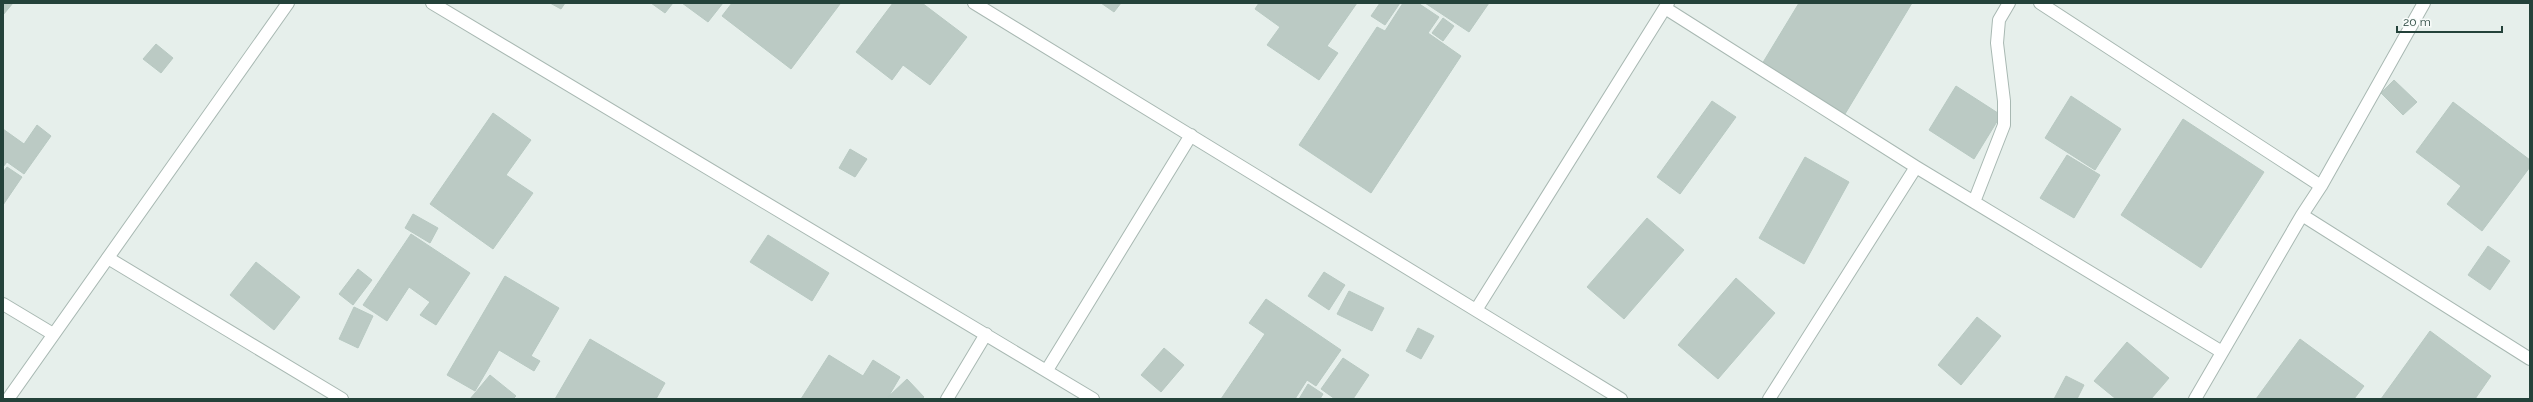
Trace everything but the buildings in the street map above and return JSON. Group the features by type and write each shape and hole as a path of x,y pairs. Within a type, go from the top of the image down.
{"street":[{"path":"8,399 288,3"},
{"path":"432,3 1047,370 1093,399"},
{"path":"974,3 1621,399"},
{"path":"1974,202 2004,125 2004,100 1997,43 1999,20 2009,3"},
{"path":"2040,3 2321,186"},
{"path":"2195,399 2302,215 2321,186 2424,3"},
{"path":"1476,310 1666,5 1916,167 2222,352"},
{"path":"1047,370 1191,135"},
{"path":"1769,399 1916,167"},
{"path":"2302,215 2530,359"},
{"path":"108,258 342,399"},
{"path":"3,304 53,334"},
{"path":"947,399 986,334"}]}
